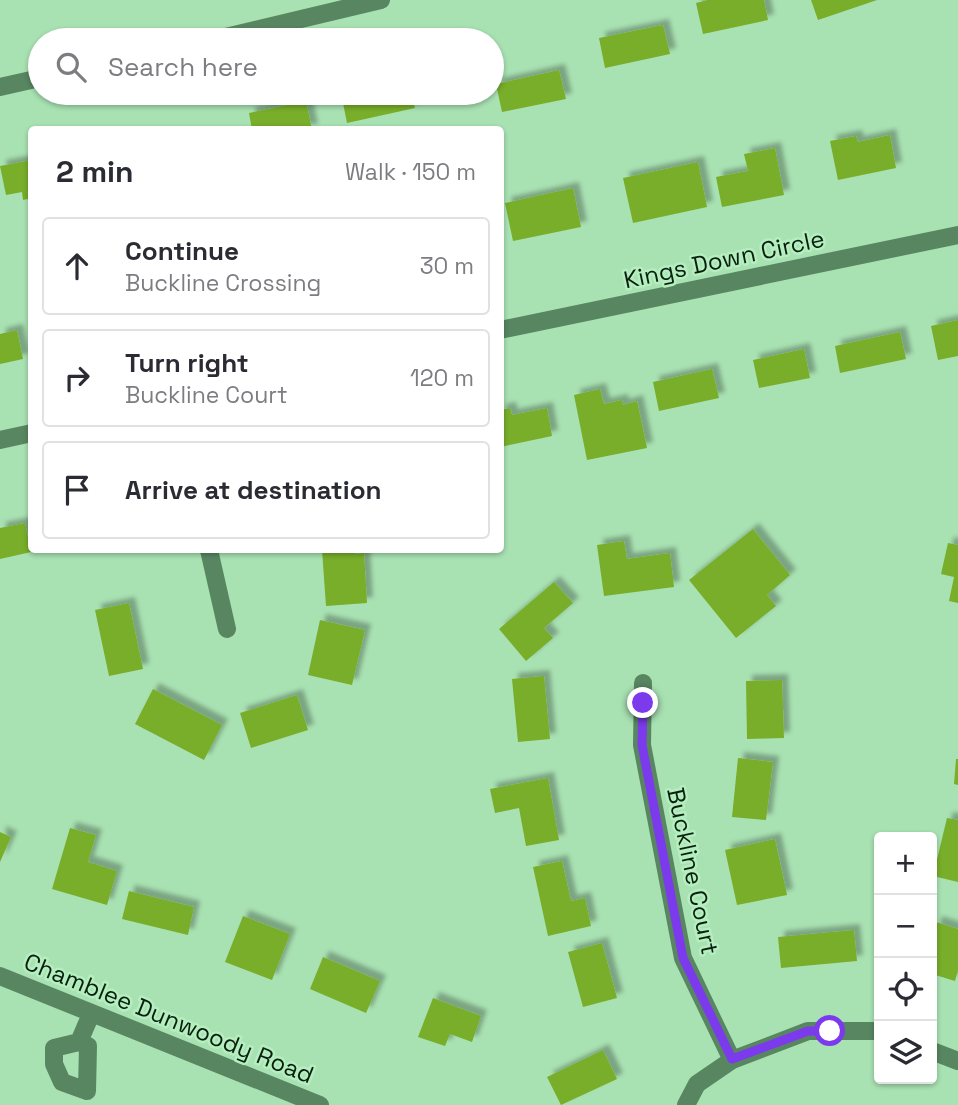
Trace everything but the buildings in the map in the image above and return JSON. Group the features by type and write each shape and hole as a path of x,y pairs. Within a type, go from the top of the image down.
{"street":[{"path":"263,28 381,0"},
{"path":"0,87 28,81"},
{"name":"Kings Down Circle","path":"504,329 958,235"},
{"path":"0,440 28,434"},
{"path":"210,553 227,629"},
{"name":"Buckline Court","path":"643,682 642,745 683,958 732,1059"},
{"name":"Chamblee Dunwoody Road","path":"0,976 320,1105"},
{"path":"79,1042 91,1014"},
{"path":"685,1105 697,1084 732,1059 808,1031 874,1031"},
{"path":"937,1053 958,1061"}],"route":[{"path":"643,703 642,745 683,958 732,1059 808,1031 830,1031"}]}
